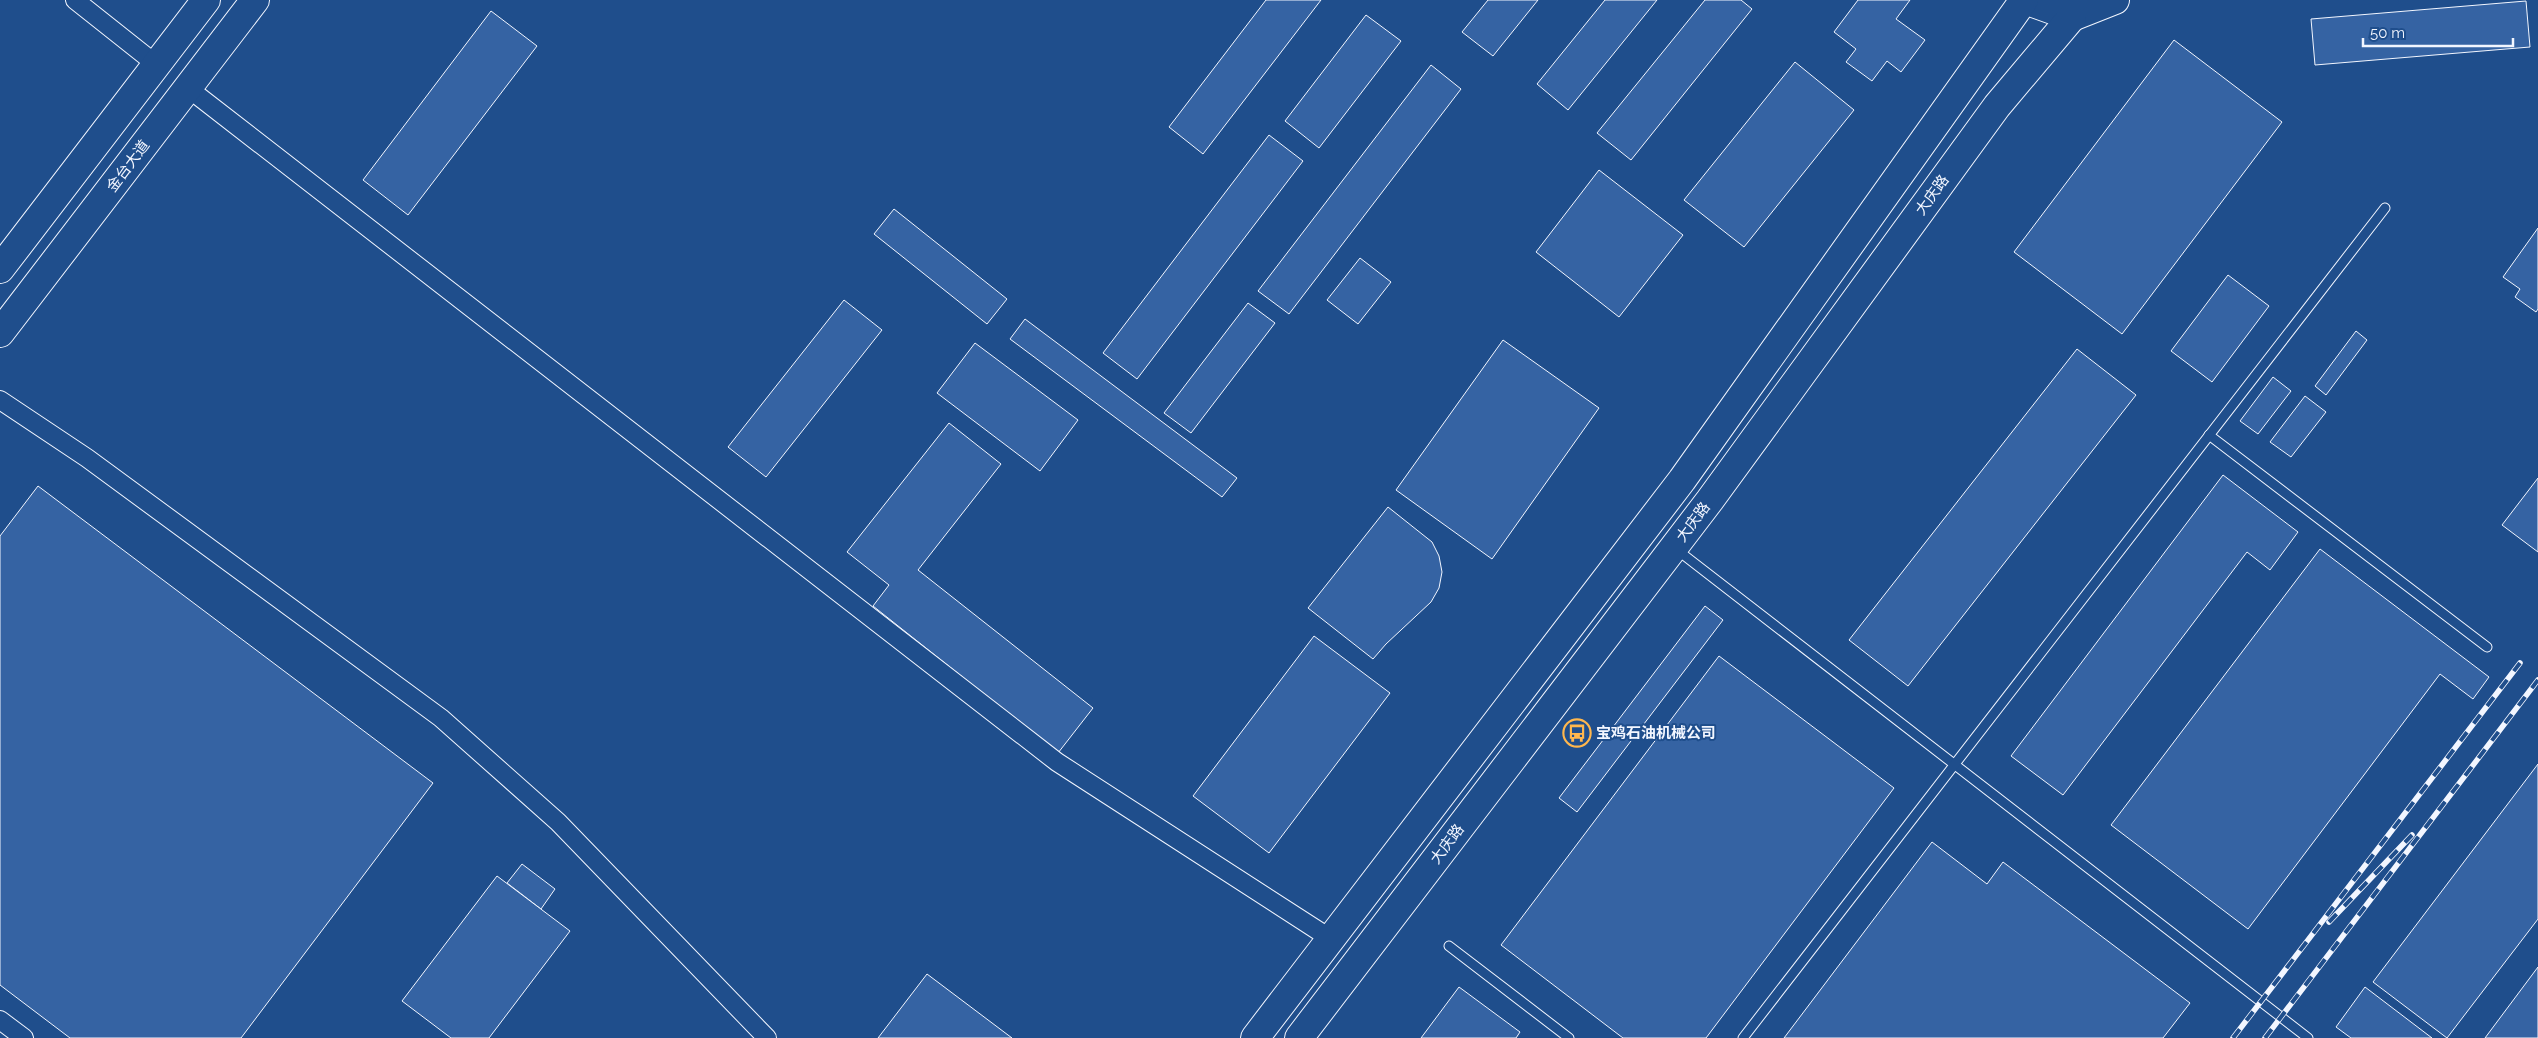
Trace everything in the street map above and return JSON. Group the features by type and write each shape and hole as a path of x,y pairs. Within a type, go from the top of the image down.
{"main road":[{"path":"0,269 206,0"},
{"name":"金台大道","path":"0,333 255,0"},
{"path":"1255,1038 1682,480 2025,0 2072,9 2115,0"},
{"name":"大庆路","path":"1299,1038 1674,547 1997,106 2072,9"}],"street":[{"path":"75,0 157,64"},
{"path":"188,88 1057,762 1331,939"},
{"path":"0,400 95,464 440,718 558,822 767,1038"},
{"path":"0,1020 24,1038"}],"lane":[{"path":"1743,1038 2385,208"},
{"path":"2210,435 2488,647"},
{"path":"1674,547 2308,1038"},
{"path":"1449,946 1568,1038"}],"building":[{"path":"1266,0 1321,0 1203,154 1169,127"},
{"path":"1488,0 1538,0 1493,56 1462,32"},
{"path":"1605,0 1657,0 1568,110 1537,84"},
{"path":"1705,0 1741,0 1752,9 1631,160 1597,133"},
{"path":"1858,0 1910,0 1896,19 1925,40 1901,72 1887,61 1872,81 1846,62 1856,49 1834,32"},
{"path":"2526,1 2530,47 2315,65 2311,19"},
{"path":"491,11 537,46 408,215 363,180"},
{"path":"1366,15 1401,41 1319,148 1285,121"},
{"path":"2174,40 2282,122 2122,334 2014,252"},
{"path":"1795,62 1854,110 1744,247 1684,200"},
{"path":"1431,65 1461,89 1289,314 1258,291"},
{"path":"1269,135 1303,161 1137,379 1103,353"},
{"path":"1599,170 1683,235 1619,317 1536,252"},
{"path":"894,209 1007,299 987,324 874,234"},
{"path":"2538,228 2538,309 2536,312 2515,297 2520,289 2503,277"},
{"path":"1360,258 1391,282 1358,324 1327,300"},
{"path":"2228,275 2269,306 2212,382 2171,351"},
{"path":"844,300 882,330 766,477 728,447"},
{"path":"1248,303 1275,323 1191,433 1164,413"},
{"path":"1025,319 1237,478 1222,497 1010,339"},
{"path":"2356,331 2367,340 2326,395 2315,386"},
{"path":"1503,340 1599,408 1492,559 1396,490"},
{"path":"975,343 1078,420 1040,471 937,393"},
{"path":"2077,349 2136,395 1908,686 1849,640"},
{"path":"2273,377 2291,391 2258,434 2240,421"},
{"path":"2305,396 2326,412 2291,457 2270,442"},
{"path":"949,423 1001,464 918,570 1093,708 1058,753 873,606 889,585 847,552"},
{"path":"2223,475 2298,532 2270,570 2247,552 2063,795 2011,756"},
{"path":"2538,478 2538,552 2502,525"},
{"path":"38,486 433,783 241,1038 70,1038 0,985 0,536"},
{"path":"1388,507 1432,542 1439,556 1442,572 1439,588 1431,602 1386,644 1373,659 1308,608"},
{"path":"2320,549 2489,677 2473,699 2440,674 2248,929 2111,825"},
{"path":"1705,606 1723,620 1577,812 1559,798"},
{"path":"1314,636 1390,693 1269,853 1193,796"},
{"path":"1719,656 1894,788 1706,1038 1623,1038 1501,945"},
{"path":"2538,764 2538,919 2447,1038 2373,982"},
{"path":"1932,842 1987,884 2003,862 2190,1003 2163,1038 1784,1038"},
{"path":"522,864 555,889 541,909 507,883"},
{"path":"497,876 570,931 489,1038 451,1038 402,1001"},
{"path":"2538,967 2538,1038 2485,1038"},
{"path":"927,974 1012,1038 878,1038"},
{"path":"1459,987 1520,1032 1516,1038 1421,1038"},
{"path":"2365,987 2432,1038 2351,1038 2336,1027"}],"railway":[{"path":"2233,1038 2520,663"},
{"path":"2265,1038 2538,680"},
{"path":"2329,922 2412,835"}],"place":[{"name":"宝鸡石油机械公司","path":"1577,733"}]}
